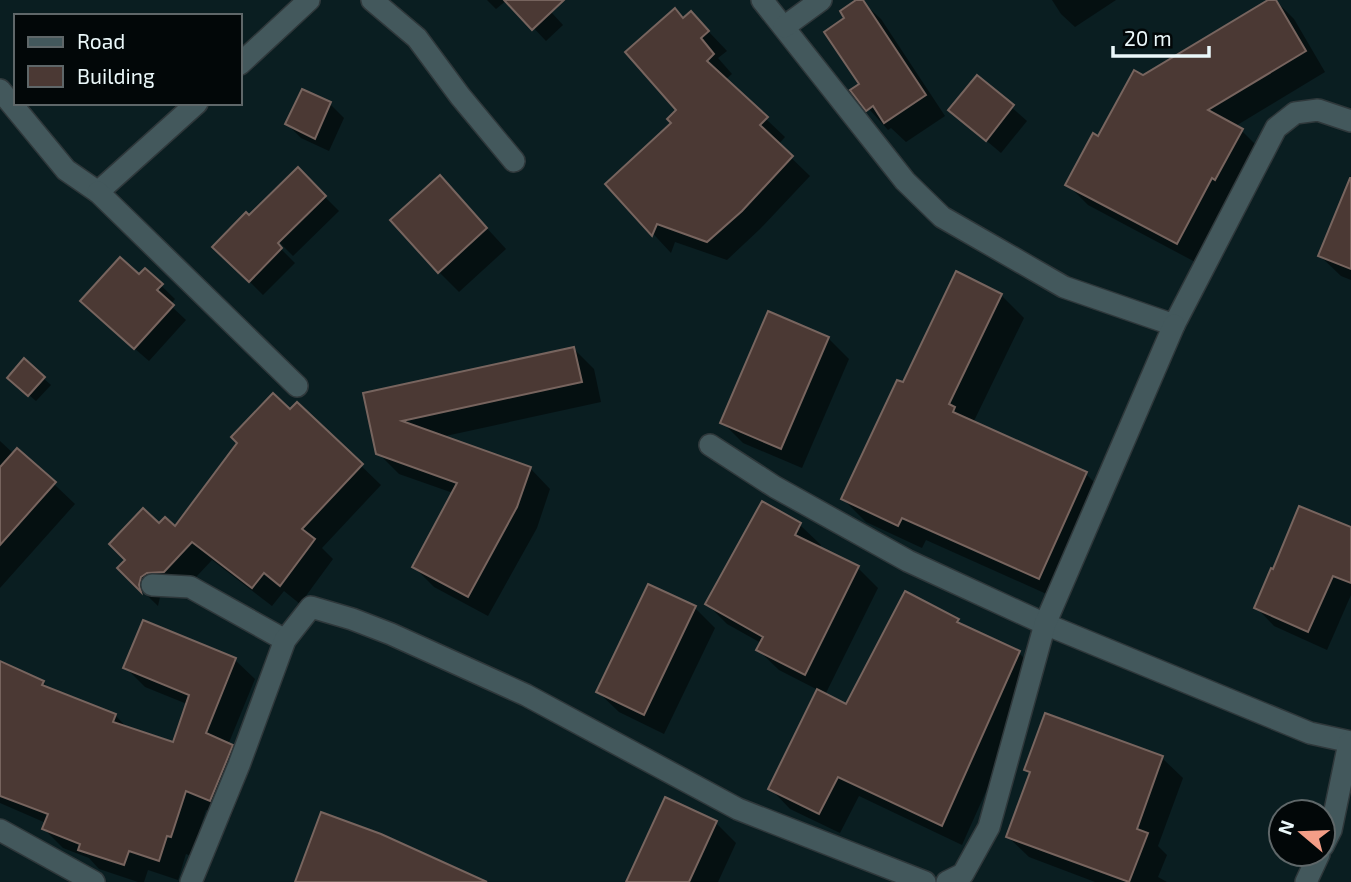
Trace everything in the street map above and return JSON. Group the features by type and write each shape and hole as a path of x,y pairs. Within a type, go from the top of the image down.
{"street":[{"path":"242,62 309,0"},
{"path":"372,0 417,38 514,161"},
{"path":"762,0 905,181 942,217 1063,287 1174,325"},
{"path":"784,27 821,0"},
{"path":"0,90 66,170 98,192 297,386"},
{"path":"98,192 195,105"},
{"path":"947,882 963,874 989,827 1045,624 1174,325 1276,128 1295,113 1318,110 1351,121"},
{"path":"710,445 775,487 908,561 1045,624 1310,733 1350,742 1337,802"},
{"path":"152,585 190,587 285,640"},
{"path":"191,882 239,765 285,640 311,607 365,624 526,695 738,809 925,882"},
{"path":"0,830 94,882"}],"building":[{"path":"504,0 564,0 532,30"},
{"path":"856,0 863,0 926,95 884,123 873,106 866,111 850,90 859,84 824,32 844,18 840,11"},
{"path":"1268,0 1276,0 1306,51 1208,110 1243,129 1215,180 1212,178 1177,244 1065,185 1093,133 1098,136 1134,70 1143,75"},
{"path":"675,8 683,18 691,11 709,31 701,38 714,54 707,61 768,117 760,125 793,156 742,211 707,242 657,224 652,236 605,184 671,123 667,119 676,110 625,52"},
{"path":"977,75 1014,105 986,141 948,110"},
{"path":"302,89 331,102 315,139 285,124"},
{"path":"298,167 326,196 278,243 282,248 249,282 212,247 246,212 249,215"},
{"path":"440,175 487,228 438,273 390,220"},
{"path":"1351,178 1351,269 1318,256"},
{"path":"120,257 139,274 145,268 163,284 157,290 174,305 134,349 80,301"},
{"path":"956,271 1002,294 949,404 955,407 953,412 1087,472 1039,579 902,518 898,526 841,499 897,380 903,382"},
{"path":"768,311 829,337 781,449 720,423"},
{"path":"574,347 582,382 402,421 531,467 517,507 468,597 412,567 457,483 376,454 363,393"},
{"path":"24,358 45,377 28,396 7,378"},
{"path":"273,393 290,409 297,402 363,464 302,529 315,539 280,586 264,573 252,588 192,542 164,572 147,573 141,577 141,592 117,568 125,560 109,544 143,508 159,523 165,517 175,526 237,443 231,437"},
{"path":"17,448 56,482 0,545 0,467"},
{"path":"762,501 801,523 795,535 859,566 805,675 756,650 763,637 705,604"},
{"path":"1299,506 1351,527 1351,583 1333,576 1308,632 1254,608"},
{"path":"648,584 696,606 644,715 596,692"},
{"path":"905,591 959,619 957,622 1020,651 942,826 838,777 819,814 768,789 817,689 846,704"},
{"path":"143,620 236,658 206,733 233,745 210,801 186,791 171,837 167,836 159,861 129,851 124,865 78,850 80,844 42,829 48,814 0,796 0,661 44,681 42,685 116,714 113,722 173,742 189,695 123,668"},
{"path":"1045,713 1163,756 1137,829 1148,833 1129,882 1006,837 1030,772 1024,770"},
{"path":"665,797 717,821 689,882 626,882"},
{"path":"321,812 381,834 487,882 295,882"}]}
